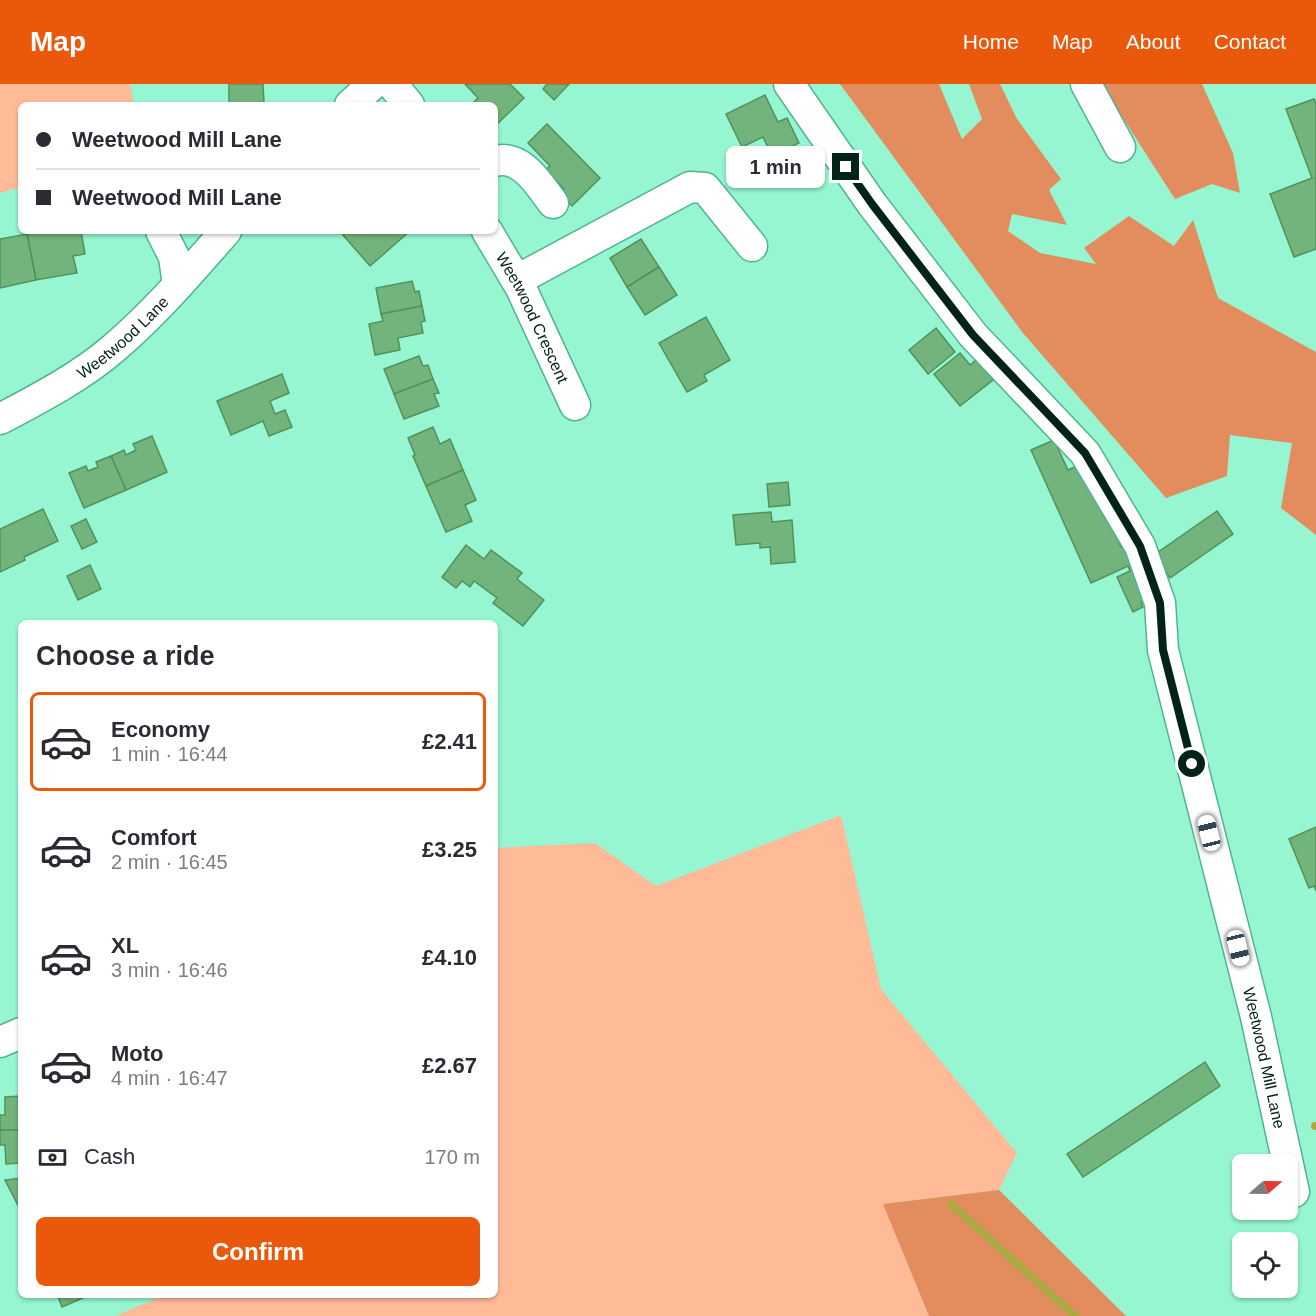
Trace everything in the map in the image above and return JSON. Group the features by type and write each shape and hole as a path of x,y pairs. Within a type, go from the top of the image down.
{"street":[{"name":"Weetwood Mill Lane","path":"789,84 872,204 973,335 1085,453 1140,546 1160,603 1163,650 1256,1017 1286,1154"},
{"path":"1086,84 1120,147"},
{"path":"367,90 401,102"},
{"path":"498,160 502,159 526,169 554,203"},
{"path":"517,280 690,187 705,189 752,246"},
{"path":"162,234 174,257 178,285"},
{"name":"Weetwood Lane","path":"0,419 50,393 114,349 178,285 223,234"},
{"name":"Weetwood Crescent","path":"489,234 517,280 576,405"},
{"path":"0,1042 18,1034"}],"shaded area":[{"path":"0,84 130,84 133,102 18,102 18,188 0,193"},
{"path":"840,84 939,84 962,139 982,119 969,84 1000,84 1017,119 1061,179 1049,190 1067,225 1012,214 1008,231 1040,253 1096,264 1084,248 1129,216 1174,246 1193,220 1218,298 1316,352 1316,535 1281,508 1292,443 1230,435 1227,476 1166,498 1023,333"},
{"path":"1101,84 1202,84 1233,153 1240,193 1212,184 1175,199"},
{"path":"841,815 881,989 1017,1153 999,1190 884,1204 929,1316 115,1316 158,1298 498,1298 498,848 595,843 656,886"},
{"path":"999,1190 1126,1316 929,1316 883,1204"}],"building":[{"path":"229,84 263,84 264,102 229,102"},
{"path":"465,84 510,84 524,98 498,123 498,102 474,102 478,98"},
{"path":"547,84 569,84 554,100 543,89"},
{"path":"765,95 778,122 787,118 799,143 772,156 763,137 742,147 726,114"},
{"path":"1314,99 1316,103 1316,249 1294,257 1270,194 1312,178 1286,109"},
{"path":"547,124 600,178 572,206 559,193 564,189 545,170 550,166 528,143"},
{"path":"27,234 82,234 85,254 73,256 77,273 36,280"},
{"path":"27,234 36,280 0,288 0,239"},
{"path":"344,234 407,234 370,266"},
{"path":"641,239 659,267 627,287 610,258"},
{"path":"659,267 677,295 645,315 627,287"},
{"path":"412,281 415,292 419,291 422,306 381,314 376,288"},
{"path":"422,306 425,321 421,322 423,333 398,338 400,350 375,355 369,324 383,321 381,314"},
{"path":"706,317 730,360 704,375 707,381 687,392 659,343"},
{"path":"936,328 955,352 928,374 909,350"},
{"path":"960,353 970,365 982,355 998,376 960,406 934,374"},
{"path":"419,356 423,366 428,365 433,379 394,394 384,369"},
{"path":"282,374 289,393 270,401 275,414 285,410 292,427 269,436 263,421 231,435 217,401"},
{"path":"433,379 439,393 434,394 439,406 404,419 394,394"},
{"path":"433,427 440,444 450,439 463,470 426,486 408,438"},
{"path":"152,436 167,472 126,490 111,456 124,450 126,455 136,450 133,444"},
{"path":"1054,440 1068,470 1083,463 1121,547 1130,542 1154,596 1141,602 1143,607 1133,612 1117,577 1130,571 1128,566 1091,583 1031,450"},
{"path":"111,456 126,490 84,508 69,473 86,466 88,471 98,467 96,462"},
{"path":"463,470 476,500 465,505 472,521 446,532 426,486"},
{"path":"788,482 790,505 769,507 767,484"},
{"path":"43,509 58,541 24,557 25,560 0,572 0,529"},
{"path":"1217,511 1233,534 1170,578 1154,555"},
{"path":"771,512 772,522 792,520 795,562 771,564 770,547 760,548 760,543 736,545 733,515"},
{"path":"86,519 97,542 82,549 71,526"},
{"path":"466,545 484,559 491,550 522,573 517,579 544,600 523,626 493,603 497,598 474,581 470,587 462,581 456,588 442,577"},
{"path":"90,565 101,589 78,600 67,576"},
{"path":"1316,827 1316,891 1314,886 1309,888 1289,839"},
{"path":"1205,1062 1220,1086 1083,1177 1067,1154"},
{"path":"18,1096 18,1130 0,1130 0,1115 5,1115 5,1097"},
{"path":"0,1130 18,1130 18,1163 6,1164 5,1145 0,1145"},
{"path":"18,1178 18,1205 5,1180"},
{"path":"59,1298 83,1298 62,1307"}],"waterway":[{"path":"951,1204 1075,1316"}],"route":[{"path":"846,167 973,335 1085,453 1140,546 1160,603 1163,650 1192,764"}]}
